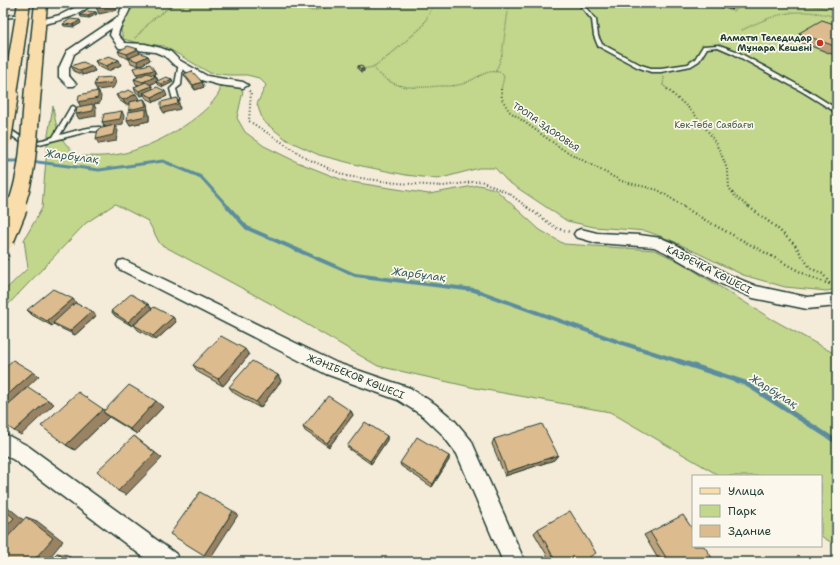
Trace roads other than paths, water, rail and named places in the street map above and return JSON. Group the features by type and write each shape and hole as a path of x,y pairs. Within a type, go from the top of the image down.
{"main road":[{"path":"3,239 21,193 25,170 41,3"},
{"path":"3,139 23,9"}],"street":[{"path":"39,23 63,17 88,3"},
{"path":"127,3 128,11 115,29 114,35 122,46 145,47 168,54 176,62 210,80 243,85"},
{"path":"71,84 64,77 64,68 70,53 122,18"},
{"name":"КАЗРЕЧКА КӨШЕСІ","path":"581,234 597,238 656,242 670,248 724,279 760,294 807,303 837,300"},
{"name":"ЖӘНІБЕКОВ КӨШЕСІ","path":"124,264 313,359 332,368 404,394 429,410 448,427 464,447 514,562"},
{"path":"3,443 21,453 168,562"}],"lane":[{"path":"580,3 594,20 596,36 600,45 639,66 651,70 661,70 689,64 697,60 705,47 719,46 760,66 837,111"},
{"path":"3,20 5,17 23,9"},
{"path":"176,100 173,89 178,85 181,64"},
{"path":"55,138 74,108"},
{"path":"3,126 21,140 32,144 90,129 109,130"}],"waterway":[{"name":"Жарбұлақ","path":"3,161 23,161"},
{"name":"Жарбұлақ","path":"30,161 99,170 163,161 201,177 229,208"},
{"name":"Жарбұлақ","path":"228,207 247,228 355,275 474,290 619,342 681,362"},
{"name":"Жарбұлақ","path":"678,361 745,383 837,442"}],"place":[{"name":"Алматы Теледидар Мұнара Кешені","path":"820,43"}],"park label":[{"name":"Көк-Төбе Саябағы","path":"714,125"}]}
